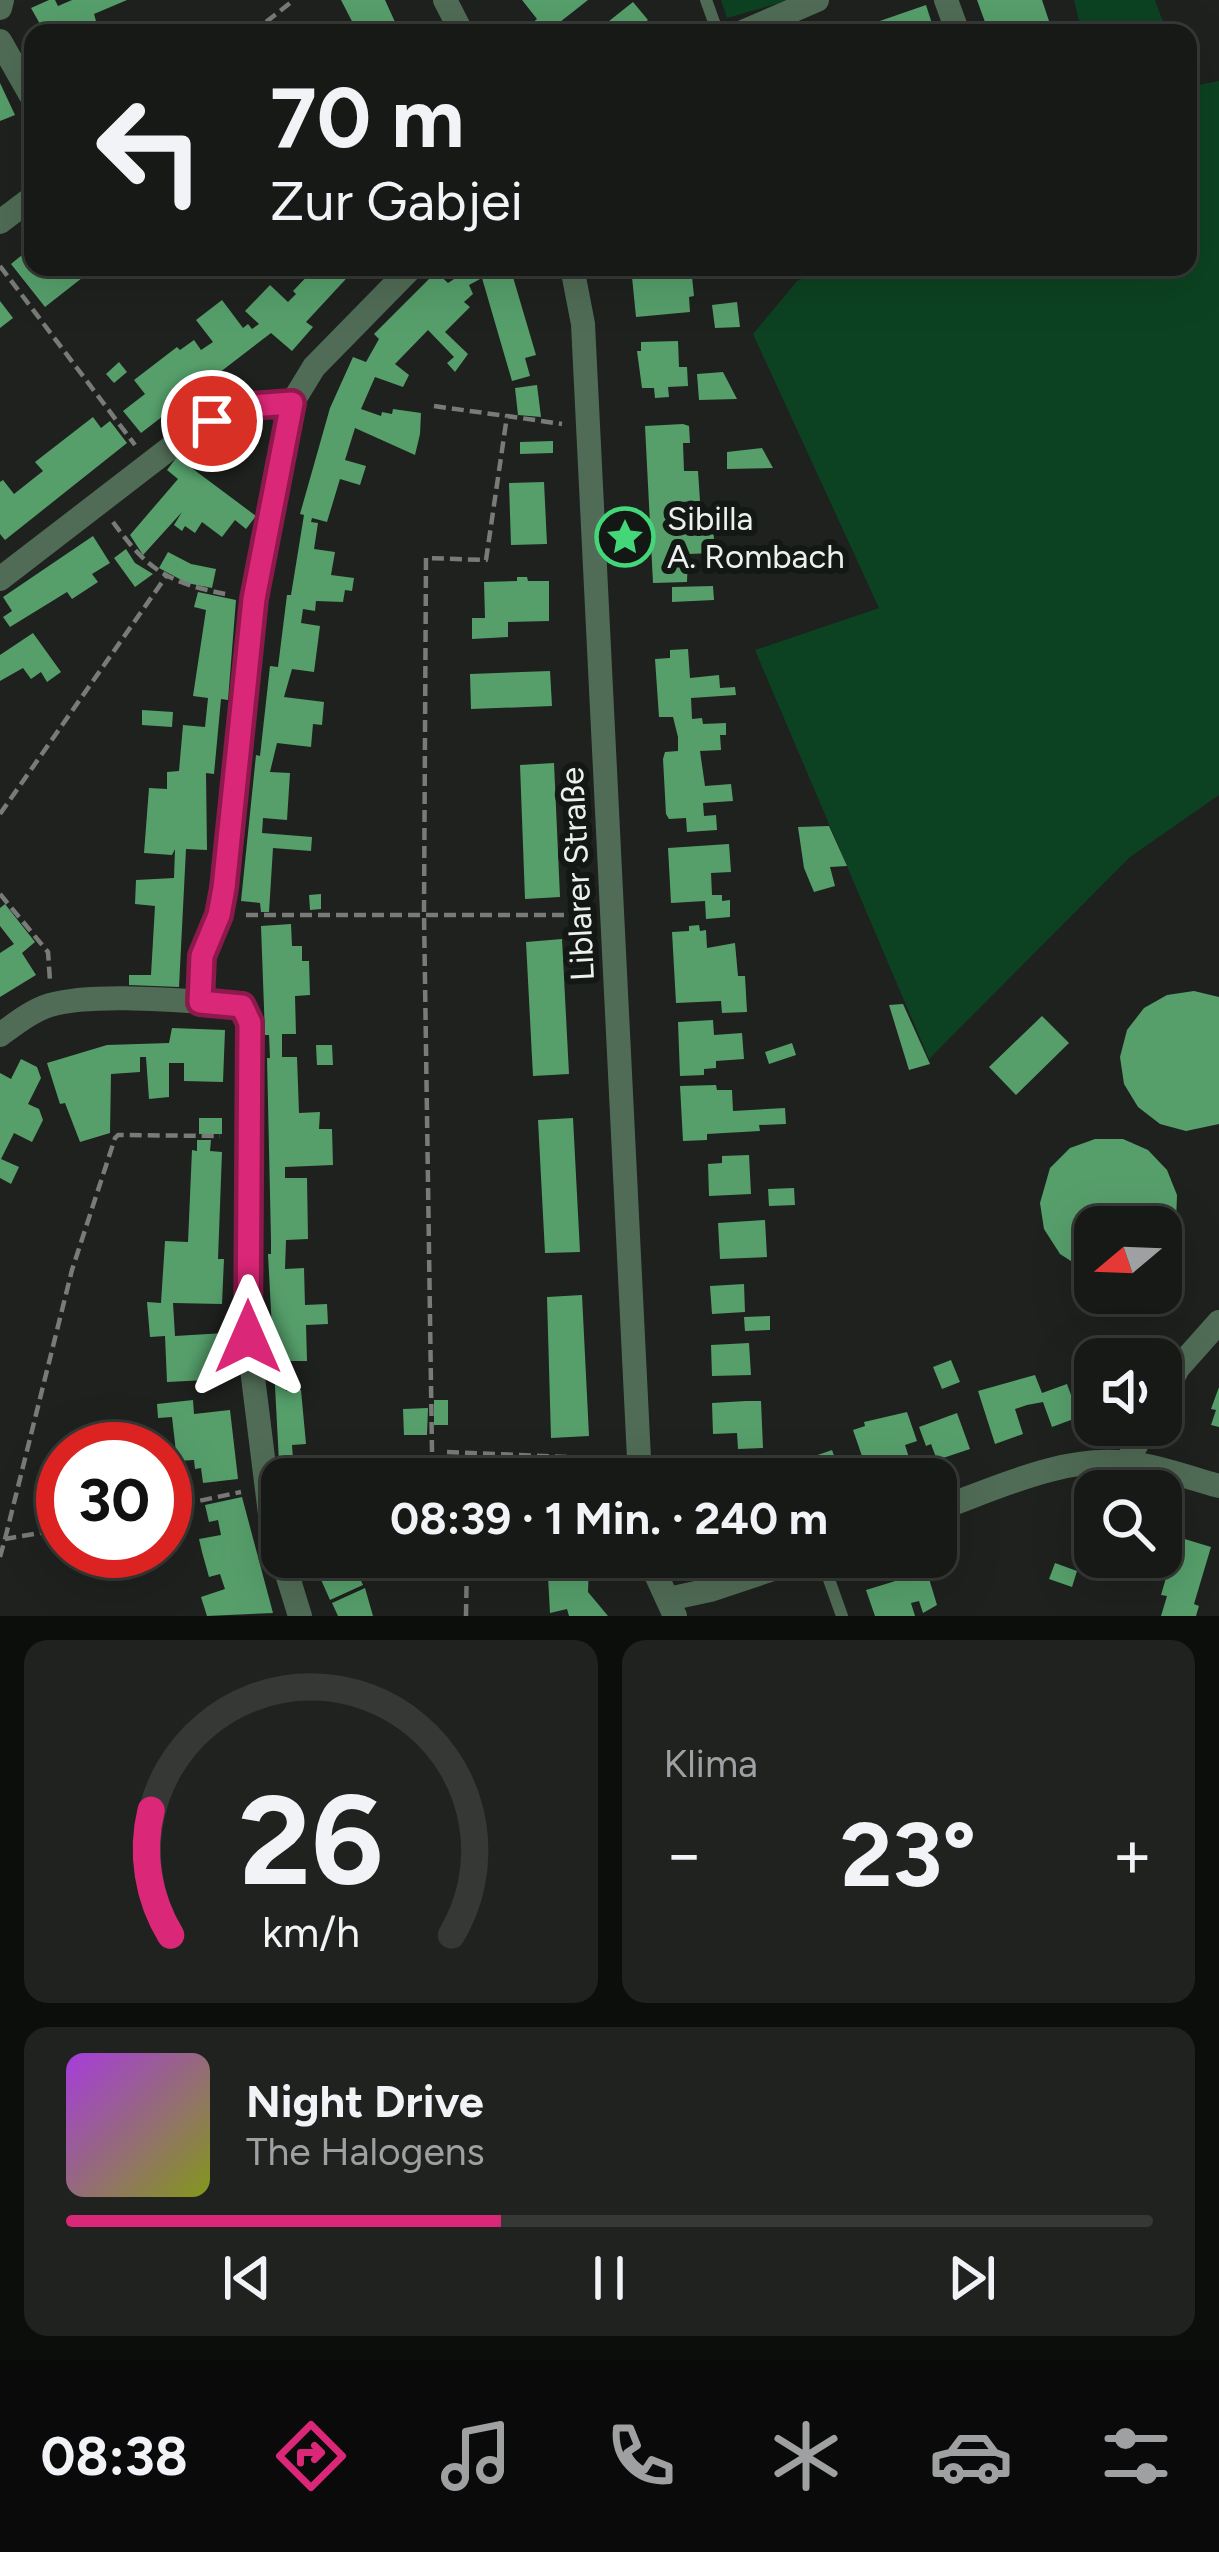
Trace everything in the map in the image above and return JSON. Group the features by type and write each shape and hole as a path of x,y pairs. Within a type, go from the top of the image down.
{"street":[{"path":"761,24 817,0"},
{"path":"0,40 24,83"},
{"path":"0,222 24,204"},
{"path":"200,1002 202,956 219,915 254,599 292,403 314,367 403,276"},
{"name":"Liblarer Straße","path":"574,276 583,324 638,1458"},
{"path":"0,579 187,435 237,407 292,403"},
{"path":"0,1035 50,1005 81,1000 233,1004 248,1014 248,1337 262,1458"},
{"path":"1182,1364 1219,1322"},
{"path":"1127,1462 1136,1446"},
{"path":"957,1502 1077,1464 1127,1462 1219,1486"},
{"path":"290,1578 300,1616"},
{"path":"658,1578 671,1607 746,1578"}],"lane":[{"path":"828,1578 842,1616"}],"path":[{"path":"263,24 294,0"},
{"path":"0,266 149,464"},
{"path":"434,406 585,425"},
{"path":"432,1452 424,913 426,558 486,560 507,416"},
{"path":"100,506 140,559 186,586 254,599"},
{"path":"0,814 167,575"},
{"path":"0,894 47,952 50,1005"},
{"path":"219,915 612,916"},
{"path":"0,1557 72,1270 115,1138 248,1137"},
{"path":"447,1453 523,1458"},
{"path":"470,1453 470,1458"},
{"path":"192,1503 261,1489"},
{"path":"5,1539 36,1534"},
{"path":"466,1616 467,1578"}],"green space":[{"path":"721,0 790,0 727,18"},
{"path":"1074,0 1155,0 1164,24 1080,24"},
{"path":"1219,81 1219,795 1130,857 929,1059 755,650 879,608 753,334 797,281 809,276 1197,276 1197,85"}],"building":[{"path":"49,0 58,6 72,0 127,0 94,14 96,21 89,24 40,24 31,8"},
{"path":"341,0 385,0 396,24 353,24"},
{"path":"522,0 588,0 557,24 531,24 537,19"},
{"path":"977,0 1042,0 1050,24 986,24"},
{"path":"633,2 648,20 643,24 605,24"},
{"path":"926,5 932,24 871,24"},
{"path":"0,83 15,115 0,121"},
{"path":"24,253 24,276 85,276 45,307 11,264"},
{"path":"307,276 349,276 306,322 313,327 292,351 271,333 141,433 123,411 145,394 134,380 177,347 180,350 194,340 201,350 213,342 196,320 222,300 243,328 248,324 252,329 259,324 245,311 270,285 288,302 296,294 293,291"},
{"path":"432,276 448,283 459,276 513,276 536,355 525,358 530,376 512,381 482,278 469,285 473,294 464,302 470,307 445,332 468,354 455,372 447,363 454,357 428,330 395,364 409,375 403,387 375,377 361,409 381,416 382,412 392,414 393,409 421,413 420,434 415,455 355,428 345,460 366,466 360,485 340,479 327,522 312,518 311,522 318,523 314,549 335,552 331,575 354,578 343,602 316,601 315,611 303,609 301,623 320,626 314,672 292,669 284,697 324,702 322,725 313,724 311,747 277,743 270,772 290,773 287,820 263,818 262,833 312,837 311,851 273,848 269,912 261,912 260,903 241,901 256,755 260,756 270,666 278,667 304,515 300,514 330,408 353,357 366,362 379,339 374,334"},
{"path":"632,276 692,276 690,312 636,317"},
{"path":"0,301 13,318 0,328"},
{"path":"737,302 740,327 715,328 712,305"},
{"path":"678,341 679,367 687,367 688,386 668,387 669,397 655,398 654,388 642,388 637,351 641,351 641,342"},
{"path":"119,362 127,372 114,383 106,374"},
{"path":"723,372 737,399 699,400 697,374"},
{"path":"537,385 541,417 518,415 515,388"},
{"path":"93,417 101,428 110,421 127,443 5,540 0,534 0,482 14,494 43,471 35,462"},
{"path":"645,426 689,426 690,443 683,443 684,471 698,471 700,501 680,502 682,527 713,526 715,553 688,554 687,582 653,583"},
{"path":"553,441 553,453 520,454 520,442"},
{"path":"762,448 773,468 727,469 727,452"},
{"path":"177,457 256,516 246,529 235,520 222,537 202,522 195,533 185,526 182,531 174,525 182,512 143,555 130,535 178,479 167,470"},
{"path":"544,482 547,544 511,545 509,483"},
{"path":"93,536 110,563 92,574 98,582 72,599 67,592 10,627 3,617 12,611 3,597"},
{"path":"126,549 135,563 153,574 135,587 114,558"},
{"path":"168,552 191,564 216,569 212,588 187,583 159,568"},
{"path":"517,577 549,581 549,621 508,622 508,637 472,639 472,618 485,618 484,582 517,581"},
{"path":"713,586 714,600 672,602 672,587"},
{"path":"198,592 236,600 228,700 221,699 214,774 206,773 207,850 186,849 179,987 129,985 129,975 151,975 155,906 135,904 136,880 174,878 175,849 172,855 144,853 149,788 167,789 167,772 179,771 183,725 205,727 208,698 193,696 206,610 194,607"},
{"path":"33,633 61,672 47,682 41,672 31,679 23,668 0,681 0,655"},
{"path":"688,649 690,678 719,675 720,688 735,687 736,695 691,698 692,719 702,718 703,724 726,723 726,735 720,735 721,750 700,751 705,786 731,784 733,801 703,803 704,816 716,815 717,830 687,832 686,818 669,819 666,814 663,759 665,752 678,751 678,737 673,717 659,717 655,659 670,658 670,650"},
{"path":"550,671 552,706 471,709 470,674"},
{"path":"142,710 173,712 172,727 142,725"},
{"path":"554,763 560,897 525,899 520,765"},
{"path":"829,826 847,866 830,867 835,886 814,892 804,868 798,827"},
{"path":"729,844 731,872 711,873 712,895 730,900 730,917 706,919 705,901 671,903 668,848"},
{"path":"321,894 321,909 310,910 309,895"},
{"path":"5,904 35,942 22,953 36,975 0,997 0,953 14,944 0,926 0,908"},
{"path":"291,924 292,946 302,946 302,961 309,961 310,995 295,996 296,1034 282,1034 282,1057 297,1057 299,1113 320,1112 319,1129 332,1129 333,1165 285,1167 285,1178 307,1178 308,1239 286,1240 285,1269 304,1268 305,1305 327,1304 328,1324 306,1325 307,1361 285,1361 286,1391 301,1390 306,1444 292,1445 293,1458 279,1458 268,1254 270,1058 261,926"},
{"path":"699,925 700,931 706,930 707,948 735,943 738,976 745,976 747,1012 722,1013 721,1001 676,1003 672,932"},
{"path":"562,939 569,1074 533,1076 526,942"},
{"path":"1194,991 1219,997 1219,1124 1186,1131 1160,1124 1138,1107 1124,1084 1120,1057 1127,1030 1144,1008 1167,995"},
{"path":"903,1004 930,1064 909,1070 889,1005"},
{"path":"1042,1016 1069,1043 1016,1095 989,1067"},
{"path":"713,1020 714,1035 742,1033 744,1059 716,1061 716,1068 704,1069 704,1075 680,1076 678,1022"},
{"path":"172,1028 225,1030 223,1082 184,1081 184,1063 169,1063 169,1097 149,1099 146,1057 140,1057 140,1072 111,1074 110,1133 80,1142 65,1103 60,1104 47,1063 107,1045 169,1043"},
{"path":"792,1043 796,1055 769,1064 765,1052"},
{"path":"316,1045 332,1045 333,1065 317,1065"},
{"path":"21,1059 37,1067 41,1078 28,1104 39,1109 43,1120 32,1142 14,1133 1,1159 19,1167 11,1184 0,1178 0,1073 11,1079"},
{"path":"716,1085 717,1090 732,1090 733,1111 785,1108 786,1124 683,1141 680,1086"},
{"path":"199,1118 222,1118 222,1134 199,1134"},
{"path":"573,1118 580,1252 545,1253 538,1120"},
{"path":"1095,1139 1123,1139 1148,1150 1167,1170 1177,1206 1074,1206 1074,1263 1060,1254 1044,1229 1040,1203 1050,1168 1070,1148"},
{"path":"197,1140 211,1140 210,1151 222,1152 218,1259 224,1259 222,1304 173,1303 175,1336 225,1333 228,1379 167,1382 165,1336 150,1337 147,1302 161,1303 165,1241 188,1242 192,1150 197,1151"},
{"path":"749,1155 751,1194 709,1196 708,1164 722,1163 722,1156"},
{"path":"794,1188 795,1205 769,1206 768,1189"},
{"path":"765,1220 767,1257 720,1259 718,1223"},
{"path":"744,1284 745,1312 712,1314 710,1286"},
{"path":"582,1295 589,1436 551,1438 547,1297"},
{"path":"770,1316 770,1330 745,1331 744,1317"},
{"path":"749,1343 751,1375 712,1376 711,1345"},
{"path":"951,1360 960,1382 942,1389 933,1367"},
{"path":"1035,1375 1042,1393 1067,1384 1074,1419 1052,1427 1043,1402 1027,1405 1015,1409 1023,1434 995,1444 978,1391"},
{"path":"1219,1387 1219,1427 1211,1425 1216,1410 1211,1409"},
{"path":"193,1400 194,1414 230,1410 238,1479 203,1483 201,1468 195,1469 192,1460 192,1422 158,1418 157,1404"},
{"path":"434,1400 448,1400 448,1425 434,1425"},
{"path":"761,1401 763,1448 738,1449 737,1433 713,1434 712,1403"},
{"path":"428,1408 427,1435 404,1435 403,1409"},
{"path":"907,1412 917,1441 905,1445 909,1458 863,1458 853,1430 865,1426 864,1422"},
{"path":"957,1413 970,1449 936,1458 919,1427"},
{"path":"832,1450 835,1458 809,1458"},
{"path":"242,1497 273,1613 207,1616 201,1597 225,1589 220,1574 209,1577 202,1552 199,1539 221,1535 218,1520 209,1522 205,1505"},
{"path":"1182,1538 1211,1547 1194,1604 1199,1606 1196,1616 1161,1616 1167,1596 1161,1595 1166,1578 1182,1578"},
{"path":"1055,1563 1074,1570 1072,1587 1049,1579"},
{"path":"320,1578 360,1578 363,1585 330,1600"},
{"path":"548,1578 588,1578 588,1592 608,1616 569,1616 567,1609 550,1613"},
{"path":"929,1578 937,1605 923,1613 919,1601 911,1603 915,1616 875,1616 866,1590 902,1579"},
{"path":"365,1588 373,1616 338,1616 332,1603"}],"place":[{"name":"Sibilla A. Rombach","path":"625,537"}],"route":[{"path":"212,421 237,407 292,403 276,466 254,599 224,888 202,956 200,1002 242,1006 250,1023 248,1337"}]}
